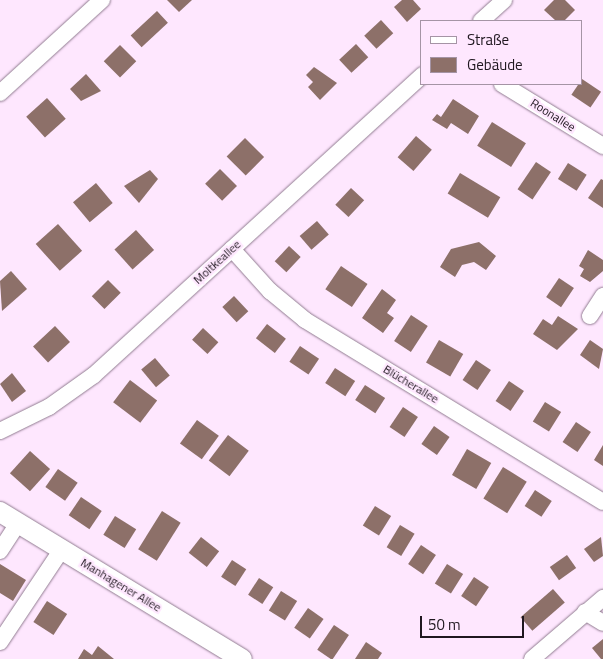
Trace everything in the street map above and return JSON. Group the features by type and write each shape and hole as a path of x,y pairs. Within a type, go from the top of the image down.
{"main road":[{"name":"Manhagener Allee","path":"0,512 242,659"}],"street":[{"path":"0,94 102,0"},
{"path":"482,20 504,0"},
{"name":"Moltkeallee","path":"0,431 49,406 94,375 420,77"},
{"name":"Roonallee","path":"504,85 603,146"},
{"name":"Blücherallee","path":"232,249 270,291 305,320 603,502"},
{"path":"590,316 603,296"},
{"path":"0,551 18,523"},
{"path":"0,642 62,549"},
{"path":"532,659 603,598"},
{"path":"585,612 603,623"}],"building":[{"path":"167,0 192,0 179,12"},
{"path":"402,0 413,0 421,9 407,22 394,7"},
{"path":"554,0 565,0 575,10 565,20 555,20 544,10"},
{"path":"157,11 168,23 142,47 131,36"},
{"path":"381,20 393,33 376,49 364,36"},
{"path":"356,44 368,57 351,73 339,60"},
{"path":"120,45 136,61 120,78 104,61"},
{"path":"314,67 337,83 320,100 308,87 313,82 306,75"},
{"path":"86,74 101,91 81,101 70,89"},
{"path":"583,80 601,92 590,108 571,95 578,85 583,85"},
{"path":"47,98 66,119 45,138 26,117"},
{"path":"453,99 479,116 468,134 451,123 447,129 432,120 437,114 441,117"},
{"path":"492,122 526,143 511,167 477,146"},
{"path":"416,136 432,150 413,171 398,157"},
{"path":"245,138 264,157 246,175 227,156"},
{"path":"536,162 551,172 532,199 518,189"},
{"path":"568,163 587,175 577,191 558,179"},
{"path":"220,169 237,186 222,201 205,184"},
{"path":"150,170 158,179 139,203 124,186"},
{"path":"460,173 500,197 488,218 448,194"},
{"path":"601,179 603,180 603,208 588,198"},
{"path":"96,183 113,203 90,222 73,202"},
{"path":"351,188 364,200 348,217 335,205"},
{"path":"317,221 329,235 311,250 300,236"},
{"path":"58,224 82,251 60,271 36,244"},
{"path":"136,230 154,250 133,269 114,249"},
{"path":"479,242 496,256 486,270 474,262 462,265 455,277 440,267 451,249"},
{"path":"289,246 301,257 286,272 275,261"},
{"path":"588,250 603,260 603,271 590,282 580,276 584,269 579,266"},
{"path":"341,266 368,284 352,307 325,289"},
{"path":"11,271 27,289 2,311 0,281"},
{"path":"559,278 574,288 561,307 546,297"},
{"path":"108,280 121,293 104,309 92,296"},
{"path":"382,289 396,300 387,313 394,318 383,333 362,318"},
{"path":"234,296 248,311 237,322 222,307"},
{"path":"411,315 428,326 411,352 394,341"},
{"path":"558,316 578,329 557,350 533,334 543,319 552,325"},
{"path":"267,324 286,339 275,353 256,338"},
{"path":"55,326 70,342 48,363 33,346"},
{"path":"203,328 218,342 207,354 192,340"},
{"path":"439,340 463,354 450,377 426,363"},
{"path":"590,340 603,349 599,369 580,355"},
{"path":"300,346 319,359 308,375 289,362"},
{"path":"155,358 170,376 156,387 141,370"},
{"path":"476,360 491,370 478,390 463,380"},
{"path":"335,368 355,381 345,396 325,383"},
{"path":"12,373 26,391 12,402 0,384"},
{"path":"130,380 157,400 140,423 113,402"},
{"path":"509,381 524,391 511,411 496,401"},
{"path":"365,385 385,398 375,413 355,400"},
{"path":"545,402 561,412 549,432 533,422"},
{"path":"403,407 418,417 405,437 390,427"},
{"path":"197,420 219,436 202,459 180,443"},
{"path":"576,422 591,432 578,452 563,442"},
{"path":"434,426 450,437 437,455 421,444"},
{"path":"228,435 249,451 230,476 209,461"},
{"path":"603,445 603,466 594,460"},
{"path":"467,449 491,463 476,489 452,475"},
{"path":"30,451 50,469 30,491 10,473"},
{"path":"503,467 527,482 507,513 483,498"},
{"path":"58,469 78,483 65,501 45,487"},
{"path":"535,490 552,501 541,517 525,506"},
{"path":"81,497 102,511 89,529 69,515"},
{"path":"375,506 391,516 379,536 363,526"},
{"path":"162,511 181,523 157,561 138,549"},
{"path":"115,516 136,529 125,548 103,535"},
{"path":"400,525 415,534 401,556 387,547"},
{"path":"201,537 219,551 207,567 189,553"},
{"path":"601,537 603,556 594,562 584,549"},
{"path":"421,545 436,555 423,574 408,564"},
{"path":"567,555 576,568 559,580 550,567"},
{"path":"232,560 246,569 235,586 221,577"},
{"path":"0,564 26,580 13,601 0,593"},
{"path":"447,564 463,574 451,594 435,584"},
{"path":"474,577 489,587 476,606 461,596"},
{"path":"259,578 273,587 262,604 248,595"},
{"path":"553,589 565,603 532,631 521,617"},
{"path":"281,591 297,601 285,621 269,611"},
{"path":"47,601 67,614 54,635 33,622"},
{"path":"308,608 324,619 310,639 294,628"},
{"path":"334,625 349,635 333,659 317,650"},
{"path":"603,639 603,659 601,659 592,648"},
{"path":"366,642 382,653 378,659 355,659"},
{"path":"98,646 114,659 78,659 84,649 92,655"}]}
